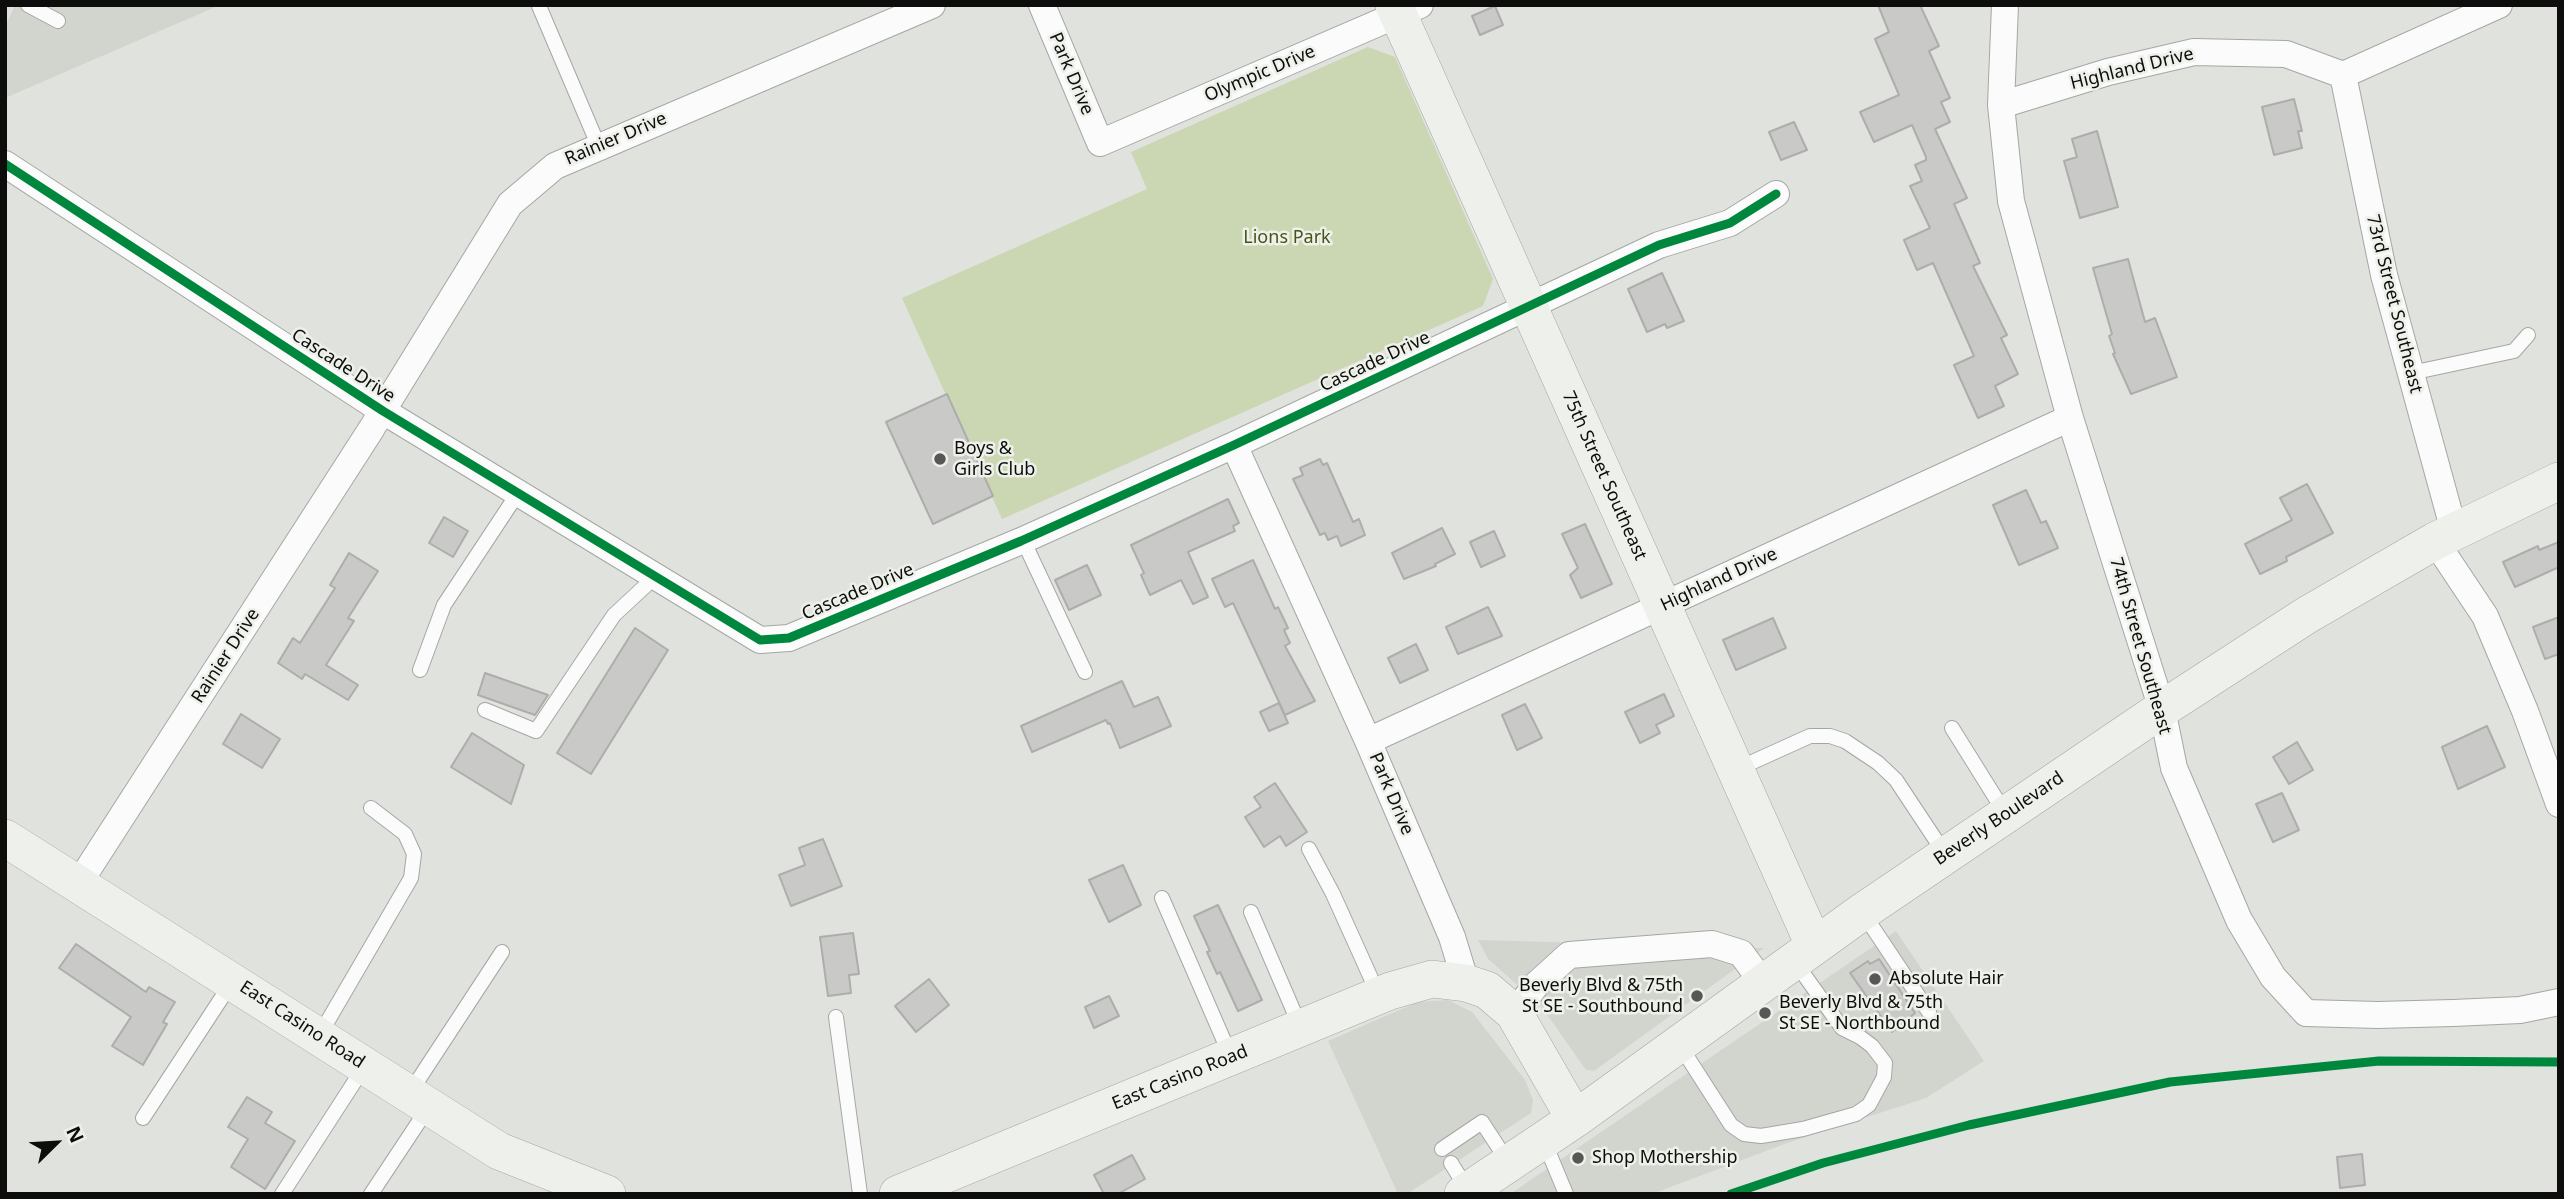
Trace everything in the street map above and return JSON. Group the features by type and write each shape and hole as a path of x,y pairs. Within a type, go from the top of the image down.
{"street":[{"name":"Rainier Drive","path":"79,883 376,421 510,204 555,166 932,5"},
{"name":"Park Drive","path":"1042,5 1100,143"},
{"name":"74th Street Southeast","path":"2005,5 2001,105 2011,201 2070,418 2162,709 2174,768 2239,920 2273,977 2306,1013 2453,1013 2520,1010 2559,1002"},
{"path":"2343,75 2499,5"},
{"name":"Olympic Drive","path":"1100,143 1404,8"},
{"name":"75th Street Southeast","path":"1404,8 1528,307 1735,770 1804,953"},
{"name":"Highland Drive","path":"2001,105 2108,72 2194,52 2286,54 2343,75"},
{"name":"73rd Street Southeast","path":"2343,75 2384,275 2411,373 2445,536 2485,616 2525,711 2559,804"},
{"name":"Cascade Drive","path":"5,164 376,421 519,493 760,640 789,638 1023,540 1234,445 1659,244 1730,223 1776,194"},
{"name":"Highland Drive","path":"1368,741 2070,418"},
{"name":"Park Drive","path":"1234,445 1368,741 1452,937 1466,983"},
{"name":"Beverly Boulevard","path":"1461,1182 1509,1163 1544,1140 1862,912 2162,709 2307,615 2445,536 2559,481"},
{"name":"East Casino Road","path":"5,838 499,1151 607,1194"},
{"path":"1514,1013 1538,984 1569,955 1712,944 1741,953 1763,983"},
{"name":"East Casino Road","path":"898,1194 1379,996 1432,979 1466,983"},
{"path":"1466,983 1487,990 1514,1013 1575,1119"}],"lane":[{"path":"28,5 58,21"},
{"path":"539,6 599,147"},
{"path":"2411,373 2514,351 2528,335"},
{"path":"420,670 444,605 519,493"},
{"path":"1023,540 1085,671"},
{"path":"485,710 536,731 614,615 656,576"},
{"path":"1952,728 2006,815"},
{"path":"1735,770 1810,736 1830,736 1845,741 1878,763 1896,780 1945,856"},
{"path":"318,1036 411,878 414,853 405,834 371,808"},
{"path":"1309,849 1338,904 1379,996"},
{"path":"1162,898 1231,1057"},
{"path":"1251,912 1301,1028"},
{"path":"1862,912 1929,1012"},
{"path":"371,1194 419,1100 502,952"},
{"path":"1679,1044 1731,1125 1744,1134 1761,1136 1803,1129 1856,1114 1869,1105 1884,1077 1885,1063 1872,1046 1842,1028 1804,953"},
{"path":"143,1118 233,981"},
{"path":"836,1017 860,1194"},
{"path":"282,1194 365,1066"},
{"path":"1442,1149 1482,1122 1509,1163"},
{"path":"1544,1140 1566,1194"}],"shaded area":[{"path":"15,5 220,5 5,98 5,27"},
{"path":"1896,931 1984,1061 1926,1098 1787,1143 1652,1194 1510,1194"},
{"path":"1478,940 1764,948 1594,1071 1586,1070 1541,1006 1488,959"},
{"path":"1448,1000 1472,1012 1525,1080 1533,1100 1531,1113 1407,1194 1398,1194 1328,1041 1418,1002"}],"green space":[{"name":"Lions Park","path":"1368,47 1395,57 1493,279 1483,306 1002,519 902,298 1147,189 1131,152"}],"building":[{"path":"1878,5 1920,5 1939,46 1929,51 1950,98 1941,102 1950,122 1935,129 1967,198 1954,204 1980,263 1973,266 2007,335 2001,338 2018,374 1995,386 2004,406 1978,418 1954,365 1974,356 1933,263 1917,270 1904,240 1930,228 1910,186 1922,181 1915,165 1926,160 1926,157 1912,125 1874,142 1860,112 1899,95 1875,39 1889,32"},
{"path":"1495,6 1503,25 1480,35 1472,16"},
{"path":"2294,99 2302,131 2298,131 2302,148 2274,155 2262,107"},
{"path":"1794,122 1807,150 1781,160 1769,132"},
{"path":"2097,131 2118,207 2080,218 2064,161 2077,157 2072,139"},
{"path":"2128,259 2145,322 2155,318 2177,377 2131,394 2113,354 2115,353 2109,336 2112,334 2093,268"},
{"path":"1662,273 1684,321 1667,328 1665,324 1647,332 1628,289"},
{"name":"Boys & Girls Club","path":"947,394 993,496 933,524 886,422"},
{"path":"1320,459 1323,465 1327,463 1353,522 1359,519 1365,535 1341,546 1337,536 1328,540 1325,533 1320,535 1293,479 1303,475 1300,468"},
{"path":"2307,484 2333,533 2260,574 2245,544 2292,520 2280,498"},
{"path":"2026,490 2041,523 2046,521 2058,548 2019,565 1993,505"},
{"path":"1228,499 1239,523 1233,526 1235,531 1188,552 1208,597 1193,604 1181,580 1150,595 1141,575 1144,573 1131,545"},
{"path":"444,517 468,531 453,557 429,543"},
{"path":"1585,524 1612,584 1581,598 1570,575 1578,568 1562,534"},
{"path":"1442,528 1455,554 1435,564 1436,566 1404,579 1392,553"},
{"path":"1494,531 1505,556 1481,567 1470,542"},
{"path":"2559,542 2559,567 2515,587 2503,562 2538,546 2539,550"},
{"path":"349,553 378,571 348,618 354,621 326,665 358,685 348,700 305,674 302,679 278,663 293,638 300,643 335,588 330,585"},
{"path":"1253,560 1275,609 1278,607 1288,628 1284,630 1290,643 1285,646 1315,701 1285,715 1233,603 1225,607 1212,579"},
{"path":"1087,565 1101,595 1069,610 1055,580"},
{"path":"1488,607 1502,636 1458,654 1446,627"},
{"path":"2559,617 2559,654 2545,659 2533,627"},
{"path":"1773,618 1786,648 1736,670 1723,640"},
{"path":"635,628 668,650 591,774 557,753"},
{"path":"1416,644 1428,670 1400,683 1388,658"},
{"path":"485,673 548,695 535,715 478,695"},
{"path":"1122,681 1134,707 1158,697 1171,726 1120,748 1110,723 1106,720 1032,752 1021,726"},
{"path":"1664,694 1674,716 1656,725 1660,733 1640,743 1625,712"},
{"path":"1279,703 1288,723 1269,731 1260,712"},
{"path":"1525,704 1542,738 1517,750 1502,715"},
{"path":"241,714 280,739 262,768 223,744"},
{"path":"2487,726 2505,767 2458,789 2442,747"},
{"path":"472,733 524,765 511,804 451,767"},
{"path":"2297,742 2313,770 2289,784 2273,757"},
{"path":"1275,783 1307,832 1286,846 1280,836 1264,847 1245,817 1261,807 1254,797"},
{"path":"2282,793 2299,830 2273,842 2256,804"},
{"path":"823,839 842,886 791,906 779,875 805,865 799,848"},
{"path":"1123,865 1141,905 1109,922 1089,880"},
{"path":"1218,905 1262,1000 1238,1011 1220,972 1217,974 1194,916"},
{"path":"853,933 859,974 849,975 851,993 828,996 820,937"},
{"path":"76,944 146,992 149,987 175,1002 163,1022 167,1024 143,1065 112,1046 131,1017 59,968"},
{"path":"1879,959 1915,1013 1892,1032 1850,973 1868,961 1870,964"},
{"path":"929,979 949,1005 916,1032 895,1006"},
{"path":"1109,996 1119,1016 1094,1028 1085,1007"},
{"path":"247,1097 272,1112 265,1123 295,1141 265,1189 231,1167 248,1139 228,1127"},
{"path":"2362,1154 2365,1185 2340,1188 2337,1157"},
{"path":"1132,1155 1145,1179 1118,1194 1104,1194 1094,1175"}],"cycle path":[{"path":"5,164 383,411 760,640 789,638 1021,541 1234,445 1659,245 1730,223 1776,194"},
{"path":"1731,1194 1823,1163 1969,1125 2170,1082 2379,1061 2559,1062"}],"place":[{"name":"Boys & Girls Club","path":"940,459"},
{"name":"Absolute Hair","path":"1875,979"},
{"name":"Beverly Blvd & 75th St SE - Southbound","path":"1697,996"},
{"name":"Beverly Blvd & 75th St SE - Northbound","path":"1765,1013"},
{"name":"Shop Mothership","path":"1578,1158"}]}
